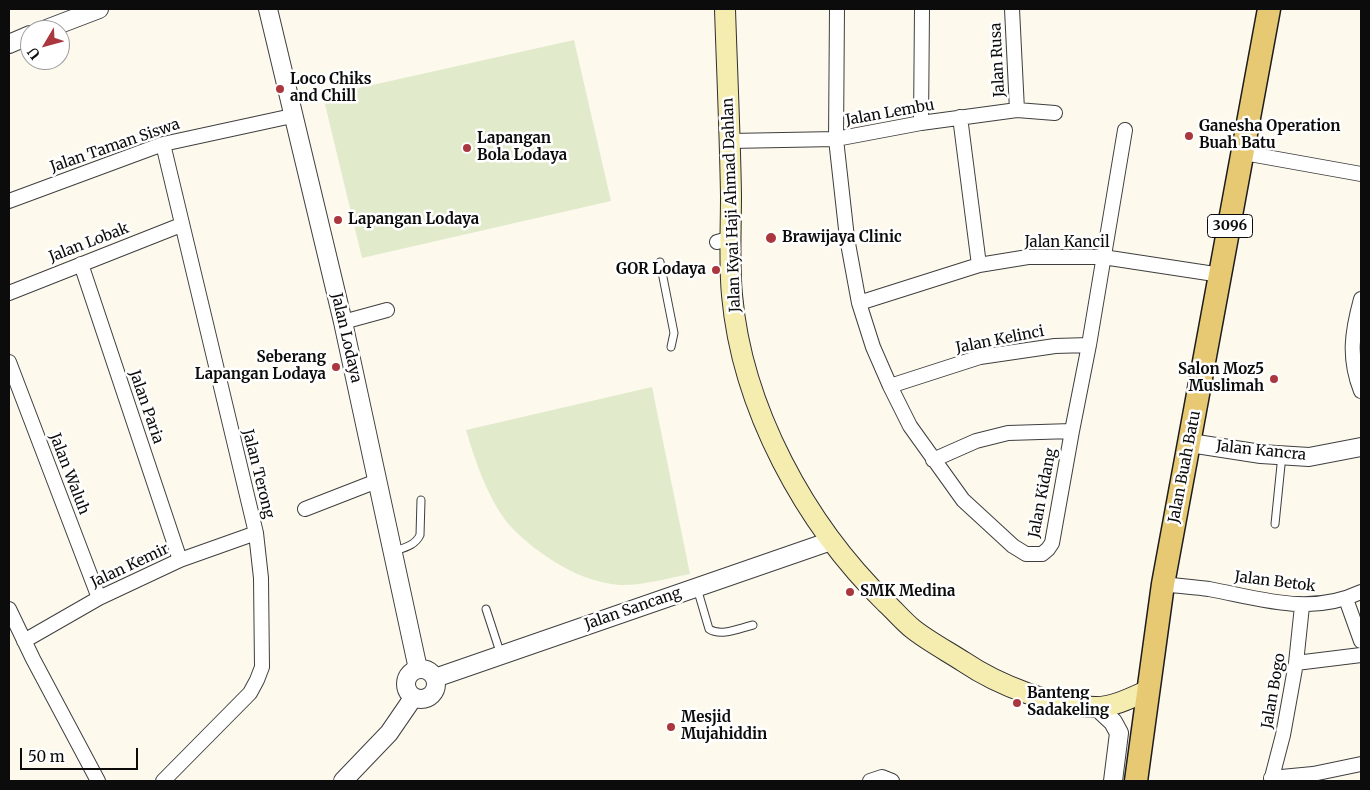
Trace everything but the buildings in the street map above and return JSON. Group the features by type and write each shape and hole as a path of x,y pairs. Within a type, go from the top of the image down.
{"main road":[{"name":"Jalan Kyai Haji Ahmad Dahlan","path":"725,9 730,142 724,240 741,353 759,411 792,479 831,541 860,578 913,629 974,669 1019,690 1054,701 1096,707 1116,703 1149,690"},
{"name":"Jalan Buah Batu","path":"1136,781 1149,690 1173,585 1190,443 1269,9"}],"street":[{"path":"70,20 99,9"},
{"name":"Jalan Lodaya","path":"268,9 292,116 343,322 418,669"},
{"name":"Jalan Kidang","path":"837,9 836,139 847,238 859,303 873,347 910,426 933,460 963,500 1013,546 1026,554 1042,554 1052,543 1089,345 1125,130"},
{"path":"921,123 922,9"},
{"name":"Jalan Rusa","path":"1012,9 1017,110"},
{"name":"Jalan Lembu","path":"730,142 836,139 921,123 1017,110 1054,113"},
{"name":"Jalan Taman Siswa","path":"9,201 163,144 292,116"},
{"path":"960,118 980,265"},
{"name":"Jalan Terong","path":"163,144 256,533 261,578 262,624 262,667 250,693 163,781"},
{"path":"1244,153 1361,174"},
{"name":"Jalan Lobak","path":"9,293 182,225"},
{"name":"Jalan Kancil","path":"859,303 980,265 1028,257 1103,257 1221,275"},
{"name":"Jalan Paria","path":"81,264 180,560"},
{"path":"1361,299 1355,320 1352,349 1353,366 1361,391"},
{"path":"343,322 387,310"},
{"name":"Jalan Kelinci","path":"890,386 980,357 1055,346 1089,345"},
{"name":"Jalan Waluh","path":"9,362 99,598"},
{"path":"933,460 976,441 1008,433 1072,431"},
{"name":"Jalan Kancra","path":"1190,443 1309,457 1361,448"},
{"path":"305,509 377,481"},
{"name":"Jalan Kemir","path":"24,641 99,598 180,560 256,533"},
{"name":"Jalan Sancang","path":"435,678 831,541"},
{"name":"Jalan Betok","path":"1173,585 1302,606 1329,604 1346,600 1361,592"},
{"path":"1346,600 1361,641"},
{"name":"Jalan Bogo","path":"1271,780 1296,663 1302,606"},
{"path":"9,609 98,781"},
{"path":"1296,663 1361,655"},
{"path":"418,669 431,672 437,686 432,696 423,700 413,698 407,691 406,681 411,673 418,669"},
{"path":"352,778 389,733 413,698"},
{"path":"1096,707 1113,722 1119,733 1114,781"},
{"path":"1271,780 1361,764"},
{"path":"870,781 882,777 892,781"}],"lane":[{"path":"660,262 674,333 671,347"},
{"path":"1274,524 1282,455"},
{"path":"392,552 418,540 420,536 421,500"},
{"path":"697,587 709,629 713,632 720,633 753,625"},
{"path":"486,609 501,655"}],"green space":[{"name":"Lapangan Bola Lodaya","path":"574,40 611,201 362,258 323,96"},
{"path":"652,387 690,574 627,585 593,580 570,571 555,562 533,547 513,529 490,495 466,430"}],"place":[{"name":"Loco Chiks and Chill","path":"280,89"},
{"name":"Ganesha Operation Buah Batu","path":"1189,136"},
{"name":"Lapangan Bola Lodaya","path":"467,148"},
{"name":"Lapangan Lodaya","path":"338,220"},
{"name":"Brawijaya Clinic","path":"771,238"},
{"name":"GOR Lodaya","path":"716,270"},
{"name":"Seberang Lapangan Lodaya","path":"336,367"},
{"name":"Salon Moz5 Muslimah","path":"1274,379"},
{"name":"SMK Medina","path":"850,592"},
{"name":"Banteng Sadakeling","path":"1017,703"},
{"name":"Mesjid Mujahiddin","path":"671,727"}]}
